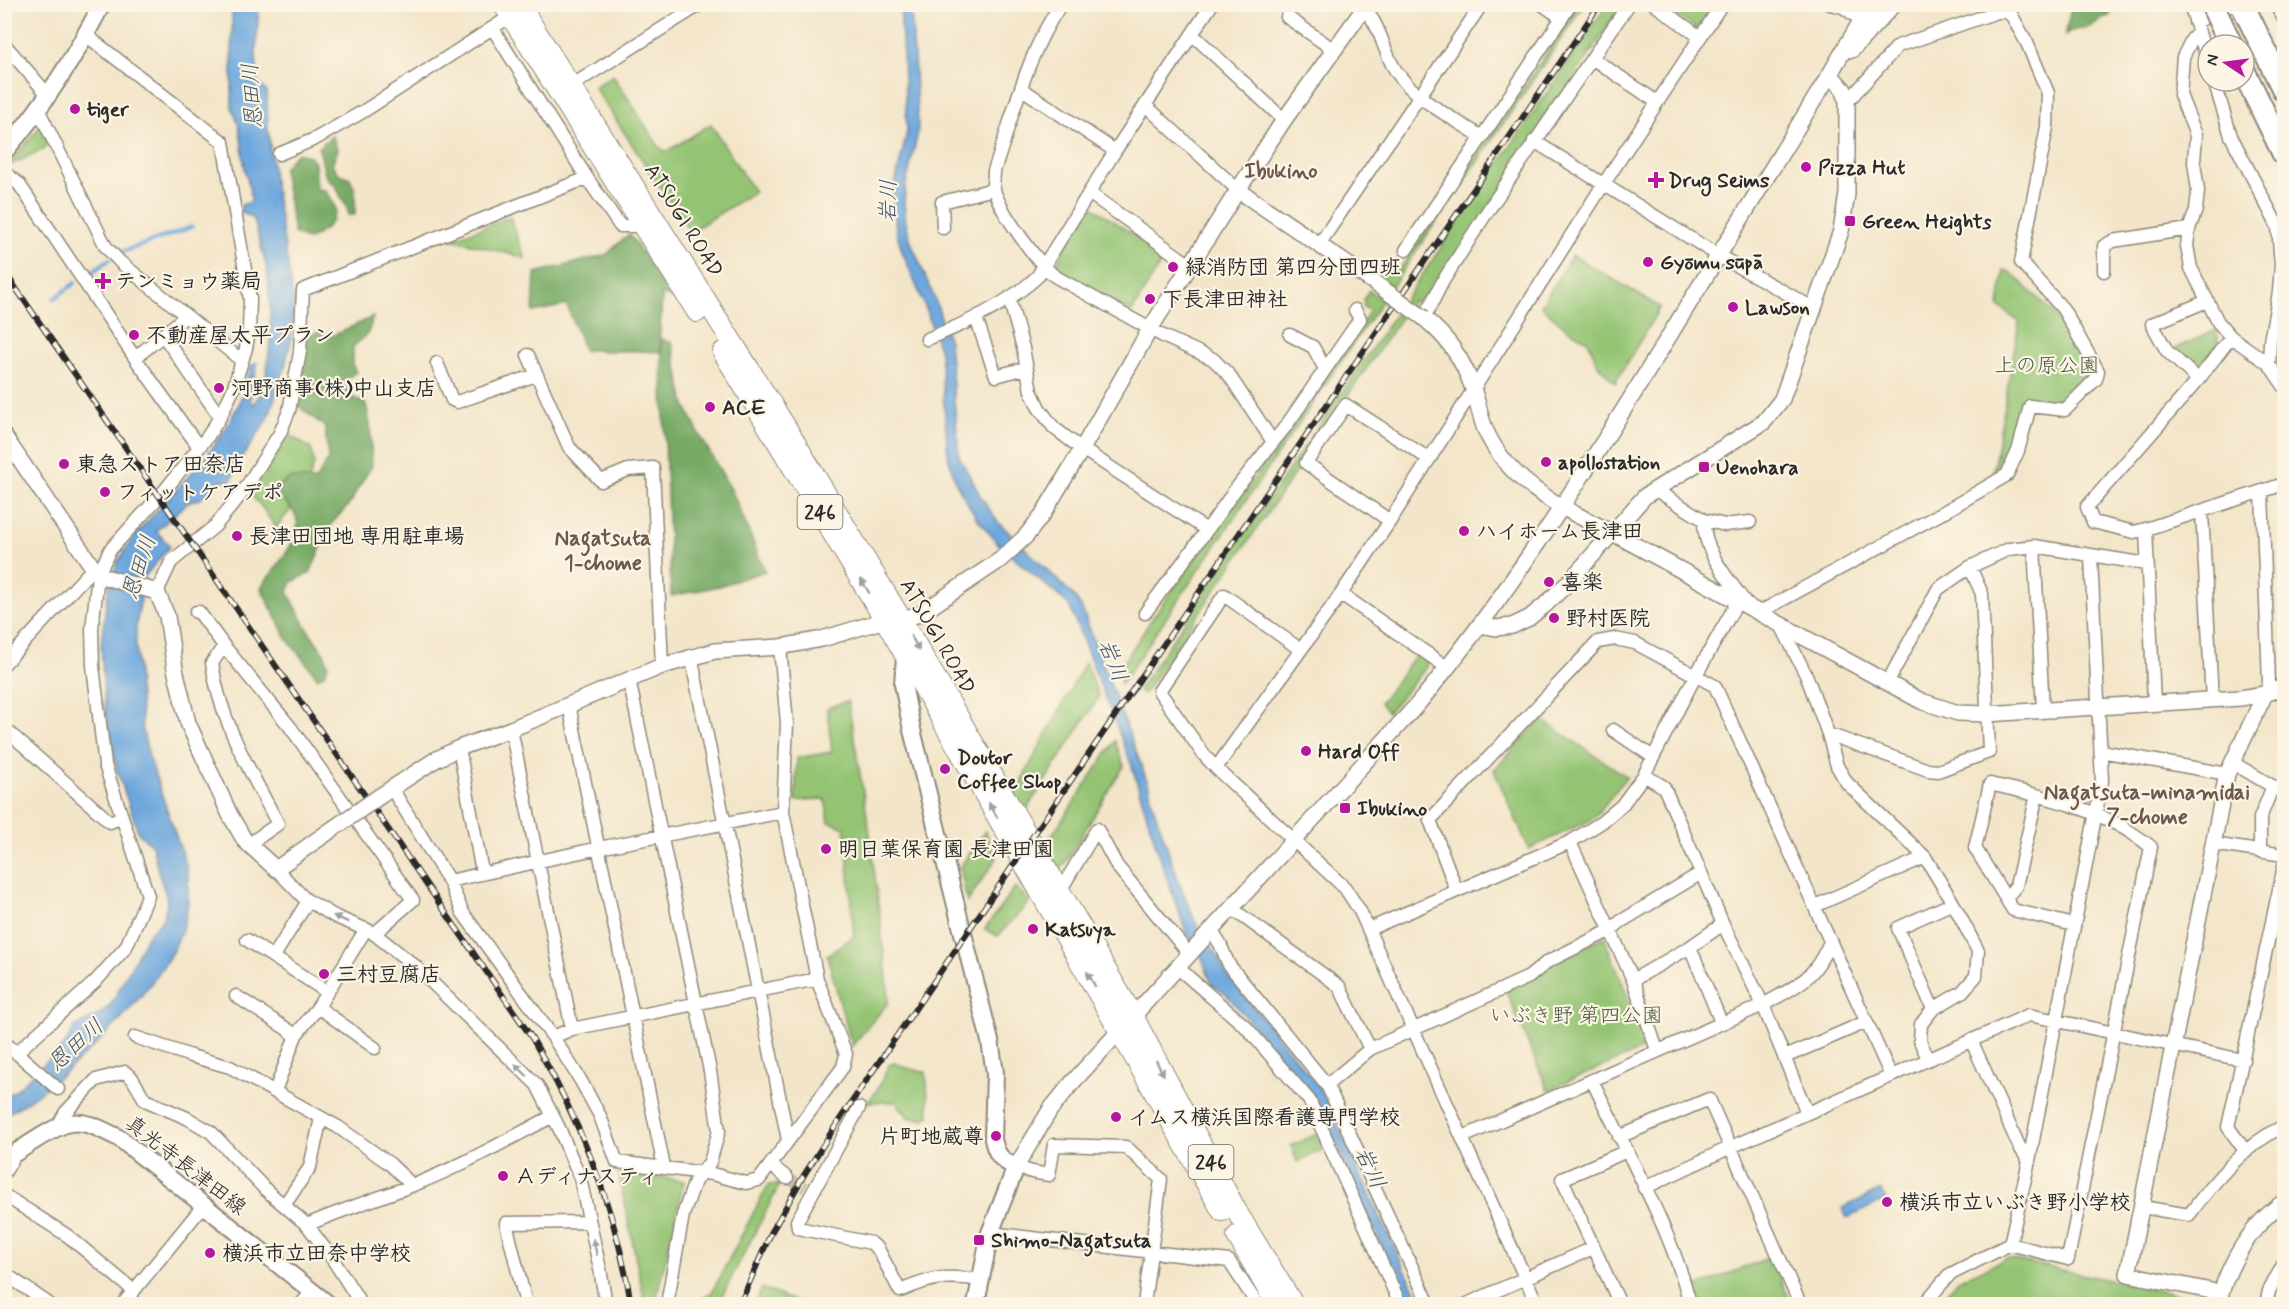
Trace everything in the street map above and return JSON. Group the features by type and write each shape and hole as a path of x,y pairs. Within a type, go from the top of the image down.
{"highway":[{"path":"2212,4 2226,33"},
{"name":"ATSUGI ROAD","path":"511,8 571,86 784,424 893,620 905,657 1293,1305"},
{"name":"ATSUGI ROAD","path":"511,8 641,222 893,620 1060,891 1126,1023 1276,1305"},
{"path":"2241,8 2284,90"},
{"path":"2254,93 2284,154"}],"main road":[{"path":"4,152 49,96 102,4"},
{"path":"905,657 903,684 912,730 990,1041 995,1073 993,1139 995,1149 1000,1158 1016,1167 990,1233 976,1305"},
{"name":"真光寺長津田線","path":"8,1158 57,1128 70,1123 87,1124 118,1138 203,1206 307,1298 328,1305"}],"street":[{"path":"571,86 700,4"},
{"path":"1061,4 1042,36 994,171 994,189 1004,210 1043,268 1150,328 1213,359 1229,375 1273,442"},
{"path":"928,338 976,318 1019,293 1037,277 1115,151 1212,4"},
{"path":"1318,246 1482,4"},
{"path":"1542,4 1562,18"},
{"path":"1406,250 1571,4"},
{"path":"1424,318 1443,281 1534,141 1629,4"},
{"path":"1654,4 1700,37"},
{"path":"1216,768 1341,594 1390,521 1603,184 1722,4"},
{"path":"1830,4 1847,6 1862,19"},
{"path":"1144,1305 1161,1179 1126,1147 1054,1145 1049,1175 1016,1167 1050,1110 1126,1023 1417,705 1480,625 1563,508 1873,4"},
{"path":"1830,74 1894,4"},
{"path":"2190,4 2199,33"},
{"path":"2276,4 2284,20"},
{"path":"276,868 435,760 459,748 511,729 629,678 691,656 715,651 780,647 822,639 920,614 1002,558 1026,536 1043,513 1150,328 1190,265 1284,120 1365,7 1395,70 1406,84 1420,96 1482,137"},
{"path":"279,154 315,139 364,111 493,28 511,8"},
{"path":"2241,8 2197,27 2183,57 2180,95 2196,135 2194,162 2198,191 2187,246 2191,268 2218,322 2231,338 2269,364 2284,386"},
{"path":"1369,929 1570,842 1602,822 1622,805 1644,775 1696,675 1748,607 1875,551 2007,475 2019,452 2030,406 2065,410 2096,379 2098,371 2063,309 2021,262 2047,127 2048,93 2013,16 2007,12 1997,12 1898,46 1847,102"},
{"path":"1287,17 1334,50"},
{"path":"493,28 587,178 620,226 633,226 641,222"},
{"path":"1192,34 1284,120"},
{"path":"4,664 98,573 110,550 165,490 199,447 220,417 233,390 249,332 250,298 223,142 86,35"},
{"path":"4,44 49,96"},
{"path":"1592,58 1657,102"},
{"path":"1480,625 1496,628 1512,626 1528,618 1569,582 1611,532 1654,489 1764,422 1782,399 1841,231 1847,194 1847,102 1844,90 1830,74"},
{"path":"1022,89 1115,151"},
{"path":"2218,93 2231,136 2278,227 2281,262 2269,364"},
{"path":"1145,105 1238,190 1372,281 1443,334 1456,351 1473,390 1485,428 1506,463 1538,493 1921,701 1958,713 1987,714 2240,698 2265,694 2284,687"},
{"path":"39,111 106,248 120,262 242,361"},
{"path":"1534,141 1719,256 1815,309"},
{"path":"4,172 19,184 135,358 199,447"},
{"path":"155,591 171,562 214,526 243,492 280,433 289,411 300,352 303,290 587,178"},
{"path":"943,228 942,202 994,189"},
{"path":"1089,193 1190,265"},
{"path":"2104,271 2104,246 2113,242 2189,229"},
{"path":"1009,298 1031,391 1039,408 1054,428 1082,449 1207,530"},
{"path":"2198,380 2167,351 2152,324 2207,301"},
{"path":"1145,613 1273,442 1360,319 1355,310"},
{"path":"135,358 186,315"},
{"path":"976,318 996,376 1026,368"},
{"path":"163,335 220,417"},
{"path":"1290,335 1313,347 1325,369"},
{"path":"2231,338 2198,380 2087,507 2093,522 2134,532 2284,484"},
{"path":"528,355 569,447 601,481 628,470 652,468 662,666"},
{"path":"437,363 453,400 457,402 536,375"},
{"path":"1390,521 1306,463 1346,405 1429,459"},
{"path":"4,436 98,573 155,591 169,615 175,669 188,723 230,815 249,844 308,901 370,932 415,966 537,1085 580,1178 606,1305"},
{"path":"1654,489 1704,520 1725,525 1750,522"},
{"path":"2262,492 2269,682 2230,768 2213,844 2205,859 2175,1046 2128,1274 2220,1299 2244,1245 2258,1225 2284,1202"},
{"path":"2202,512 2212,700"},
{"path":"1704,520 1704,532 1717,563 1748,607"},
{"path":"2146,529 2154,703"},
{"path":"1887,683 1938,589 1970,567 2009,549 2034,546 2147,564"},
{"path":"2034,546 2043,709"},
{"path":"2010,1244 2029,1161 2054,1020 2102,781 2091,556"},
{"path":"1828,734 1928,770 1938,771 1989,752 1982,594 1970,567"},
{"path":"18,1054 96,981 126,947 148,896 105,765 93,666 92,629 98,573"},
{"path":"1341,594 1448,668"},
{"path":"1301,650 1224,595 1159,691 1204,755 1345,888 1360,911 1537,1305"},
{"path":"196,612 199,612 291,728 412,900 370,932 296,1035 275,1091"},
{"path":"1781,625 1807,677 1837,766 1847,783 1925,857 1978,951 1976,975 1962,992 1933,1009 1921,1024 1920,1041 1928,1059"},
{"path":"1456,890 1430,820 1598,642 1615,639 1635,643 1714,686 1891,1076"},
{"path":"224,646 212,663 225,718 235,743 278,824 249,844"},
{"path":"386,793 449,881 463,913 553,1037 581,1081 600,1116 617,1162 702,1172 746,1183 759,1180 843,1066 846,1054 817,979 783,812 787,723 780,647"},
{"path":"691,656 788,1140"},
{"path":"629,678 710,1071 719,1131 710,1162 689,1194 683,1215 667,1305"},
{"path":"569,705 664,1167"},
{"path":"4,728 110,822 122,817"},
{"path":"511,729 572,1029"},
{"path":"1613,730 1653,757"},
{"path":"459,748 482,872"},
{"path":"2101,751 2230,768 2284,793"},
{"path":"1644,775 1664,787 1785,1057 1807,1113"},
{"path":"1924,1305 1949,1275 2010,1244 2068,1259 2112,1033 2154,848 2097,813 1990,784 1976,848 2013,910 2074,925"},
{"path":"2259,851 2260,818 2273,786"},
{"path":"2006,898 2016,886 2037,795"},
{"path":"449,881 482,872 783,812"},
{"path":"1060,891 1097,829 1118,866 1190,954"},
{"path":"1570,842 1633,980 1657,1050"},
{"path":"2213,844 2284,855"},
{"path":"1815,906 1925,857"},
{"path":"2246,1152 2228,1127 2284,866"},
{"path":"1327,1085 1370,1049 1529,977 1546,962 1611,930 1620,922 1701,873"},
{"path":"274,956 308,901"},
{"path":"1933,1009 1898,928 1953,903"},
{"path":"1231,908 1339,986 1370,1049"},
{"path":"1633,980 1724,924"},
{"path":"1210,931 1220,944 1228,964 1327,1085 1429,1305"},
{"path":"247,940 327,992"},
{"path":"1463,1137 1762,1005 1807,980 1823,959 1830,942"},
{"path":"1690,947 1721,1023"},
{"path":"1177,968 1246,1027 1308,1100 1400,1305"},
{"path":"553,1037 572,1029 817,979"},
{"path":"236,996 296,1035"},
{"path":"318,1007 375,1048"},
{"path":"1644,1188 2029,1015 2243,1060"},
{"path":"1785,1057 1866,1022"},
{"path":"135,1036 230,1067 275,1091 358,1140 390,1164 412,1185"},
{"path":"1971,1040 2019,1146 2029,1161"},
{"path":"4,1042 55,1087"},
{"path":"57,1128 65,1113 96,1080 124,1072 132,1078 144,1100 187,1118 211,1132 266,1190 307,1225 332,1258 361,1305"},
{"path":"1592,1080 1683,1274 1690,1305"},
{"path":"1619,1137 1709,1099 1800,1305"},
{"path":"859,1108 809,1190 797,1221 798,1228 871,1243 878,1249 900,1291 929,1279 950,1276 980,1280"},
{"path":"307,1225 348,1207 412,1185 462,1163 553,1116"},
{"path":"285,1204 310,1167 321,1118"},
{"path":"2142,1207 2188,1215 2211,1186 2246,1152 2284,1126"},
{"path":"1620,1305 1562,1179 1627,1151"},
{"path":"4,1173 12,1160 8,1158"},
{"path":"771,1165 787,1178"},
{"path":"4,1195 68,1236 134,1291"},
{"path":"123,1305 203,1206"},
{"path":"526,1305 506,1223 589,1222"},
{"path":"990,1233 1228,1261 1257,1305"},
{"path":"1467,1305 1593,1248"},
{"path":"2266,1305 2269,1291 2284,1263"},
{"path":"6,1277 44,1303"}],"green space":[{"path":"2072,4 2110,5 2110,15 2087,28 2074,30 2065,36"},
{"path":"1579,5 1584,5 1121,684 1119,670 1153,617 1274,451 1370,311 1364,307 1363,300 1369,290 1379,298 1389,284 1379,277 1384,267 1397,273"},
{"path":"1607,5 1622,5 1426,304 1419,305 1413,300 1144,694 1138,690"},
{"path":"1661,5 1716,5 1701,28 1695,28"},
{"path":"613,75 659,147 666,152 711,124 754,192 690,232 594,87"},
{"path":"38,128 41,128 48,142 44,149 8,166"},
{"path":"332,136 338,150 332,164 338,173 350,178 355,190 355,215 348,215 347,205 325,173 318,148"},
{"path":"296,153 310,156 315,163 317,189 325,190 336,209 326,228 307,240 294,233 283,169"},
{"path":"1088,207 1093,207 1165,256 1132,312 1056,273 1055,266"},
{"path":"510,217 525,258 452,239"},
{"path":"629,234 662,283 682,302 662,294 660,352 584,351 567,305 533,312 535,273 606,255"},
{"path":"1572,255 1660,307 1615,383 1598,365 1588,341 1566,328 1541,306"},
{"name":"上の原公園","path":"2004,270 2010,272 2055,314 2090,370 2077,389 2062,402 2050,403 2025,397 2006,466 1992,477 2019,322 1999,307"},
{"path":"373,317 368,333 353,347 353,366 356,372 342,382 352,397 366,404 370,424 372,466 352,501 332,523 310,573 292,582 288,592 307,628 325,655 328,665 325,673 318,678 287,639 261,588 286,554 296,535 296,517 281,496 279,485 291,478 316,480 328,459 325,427 298,406 307,336 320,331 332,336"},
{"path":"2216,330 2219,343 2196,371 2170,351"},
{"path":"661,339 672,343 685,404 699,434 732,491 765,571 719,586 671,596"},
{"path":"286,432 311,449 314,464 306,490 276,528 261,506 246,490"},
{"path":"1417,654 1427,660 1426,668 1388,712 1380,703"},
{"path":"1085,663 1099,697 1025,812 1013,796"},
{"path":"848,701 870,834 888,988 888,1003 852,1046 827,955 854,936 845,828 829,822 825,799 795,801 797,758 832,752 827,708"},
{"path":"1541,719 1627,777 1593,819 1529,849 1494,770"},
{"path":"1115,741 1124,766 1059,873 1044,847"},
{"path":"985,831 997,858 967,902 960,867"},
{"path":"1015,887 1030,901 998,936 985,929"},
{"name":"いぶき野 第四公園","path":"1604,937 1648,1047 1548,1090 1506,991 1549,963"},
{"path":"894,1063 926,1072 929,1116 924,1119 909,1118 896,1102 868,1102 879,1087 889,1065"},
{"path":"1317,1134 1325,1149 1297,1162 1291,1146"},
{"path":"618,1171 684,1181 655,1304 645,1304"},
{"path":"780,1184 718,1304 698,1304 712,1292 768,1185"},
{"path":"1770,1257 1792,1304 1692,1304 1694,1288"},
{"path":"2007,1258 2208,1301 2207,1304 1938,1304 1958,1280"},
{"path":"762,1288 801,1304 755,1304"}],"water":[{"name":"恩田川","path":"232,5 259,5 256,52 258,83 267,92 274,182 294,302 291,341 283,374 267,421 241,459 234,462 230,468 234,474 230,482 222,480 200,499 190,501 156,531 170,546 145,576 136,626 142,728 150,760 187,868 189,892 186,916 170,955 131,1008 79,1060 52,1083 5,1115 5,1096 14,1092 65,1044 75,1027 110,1006 149,933 163,919 167,904 152,845 139,834 117,770 105,709 101,645 108,590 117,563 135,535 205,458 225,430 239,404 251,365 257,363 250,402 253,404 260,393 265,377 270,338 270,296 266,265 254,220 240,212 241,205 251,202 242,143 232,108"},
{"path":"900,5 911,5 918,125 906,184 904,201 906,223 949,342 959,456 981,497 998,522 1075,597 1082,609 1149,786 1152,802 1180,885 1196,923 1218,956 1225,972 1320,1088 1421,1304 1407,1304 1339,1149 1311,1093 1226,994 1212,985 1199,950 1187,935 1160,859 1132,766 1069,605 1000,546 976,517 956,483 948,457 940,352 896,230 893,192 907,132"},
{"path":"1881,1190 1886,1200 1847,1218 1842,1208"}],"waterway":[{"path":"119,253 192,227"},
{"path":"86,276 110,259"},
{"path":"54,299 75,283"}],"tunnel":[{"path":"787,1178 805,1188"}],"railway":[{"path":"740,1304 771,1233 834,1128 1600,4"},
{"path":"4,271 532,1038 566,1102 594,1166 616,1234 631,1304"}],"place":[{"name":"tiger","path":"75,109"},
{"name":"Pizza Hut","path":"1806,167"},
{"name":"Drug Seims","path":"1656,180"},
{"name":"Green Heights","path":"1850,221"},
{"name":"Gyōmu sūpā","path":"1648,262"},
{"name":"緑消防団 第四分団四班","path":"1173,267"},
{"name":"テンミョウ薬局","path":"103,281"},
{"name":"下長津田神社","path":"1150,299"},
{"name":"Lawson","path":"1733,307"},
{"name":"不動産屋太平プラン","path":"134,335"},
{"name":"河野商事(株)中山支店","path":"219,388"},
{"name":"ACE","path":"710,407"},
{"name":"apollostation","path":"1546,462"},
{"name":"東急ストア田奈店","path":"64,464"},
{"name":"Uenohara","path":"1704,467"},
{"name":"フィットケアデポ","path":"105,492"},
{"name":"ハイホーム長津田","path":"1464,531"},
{"name":"長津田団地 専用駐車場","path":"237,536"},
{"name":"喜楽","path":"1549,582"},
{"name":"野村医院","path":"1554,618"},
{"name":"Hard Off","path":"1306,751"},
{"name":"Doutor Coffee Shop","path":"945,769"},
{"name":"Ibukino","path":"1345,808"},
{"name":"明日葉保育園 長津田園","path":"826,849"},
{"name":"Katsuya","path":"1033,929"},
{"name":"三村豆腐店","path":"324,974"},
{"name":"イムス横浜国際看護専門学校","path":"1116,1117"},
{"name":"片町地蔵尊","path":"996,1136"},
{"name":"Ａディナスティ","path":"503,1176"},
{"name":"横浜市立いぶき野小学校","path":"1887,1202"},
{"name":"Shimo-Nagatsuta","path":"979,1240"},
{"name":"横浜市立田奈中学校","path":"210,1253"}],"district":[{"name":"Ibukino","path":"1281,170"},
{"name":"Nagatsuta 1-chome","path":"603,550"},
{"name":"Nagatsuta-minamidai 7-chome","path":"2147,804"}],"water label":[{"name":"岩川","path":"887,201"},
{"name":"岩川","path":"1114,660"},
{"name":"岩川","path":"1371,1167"}]}
